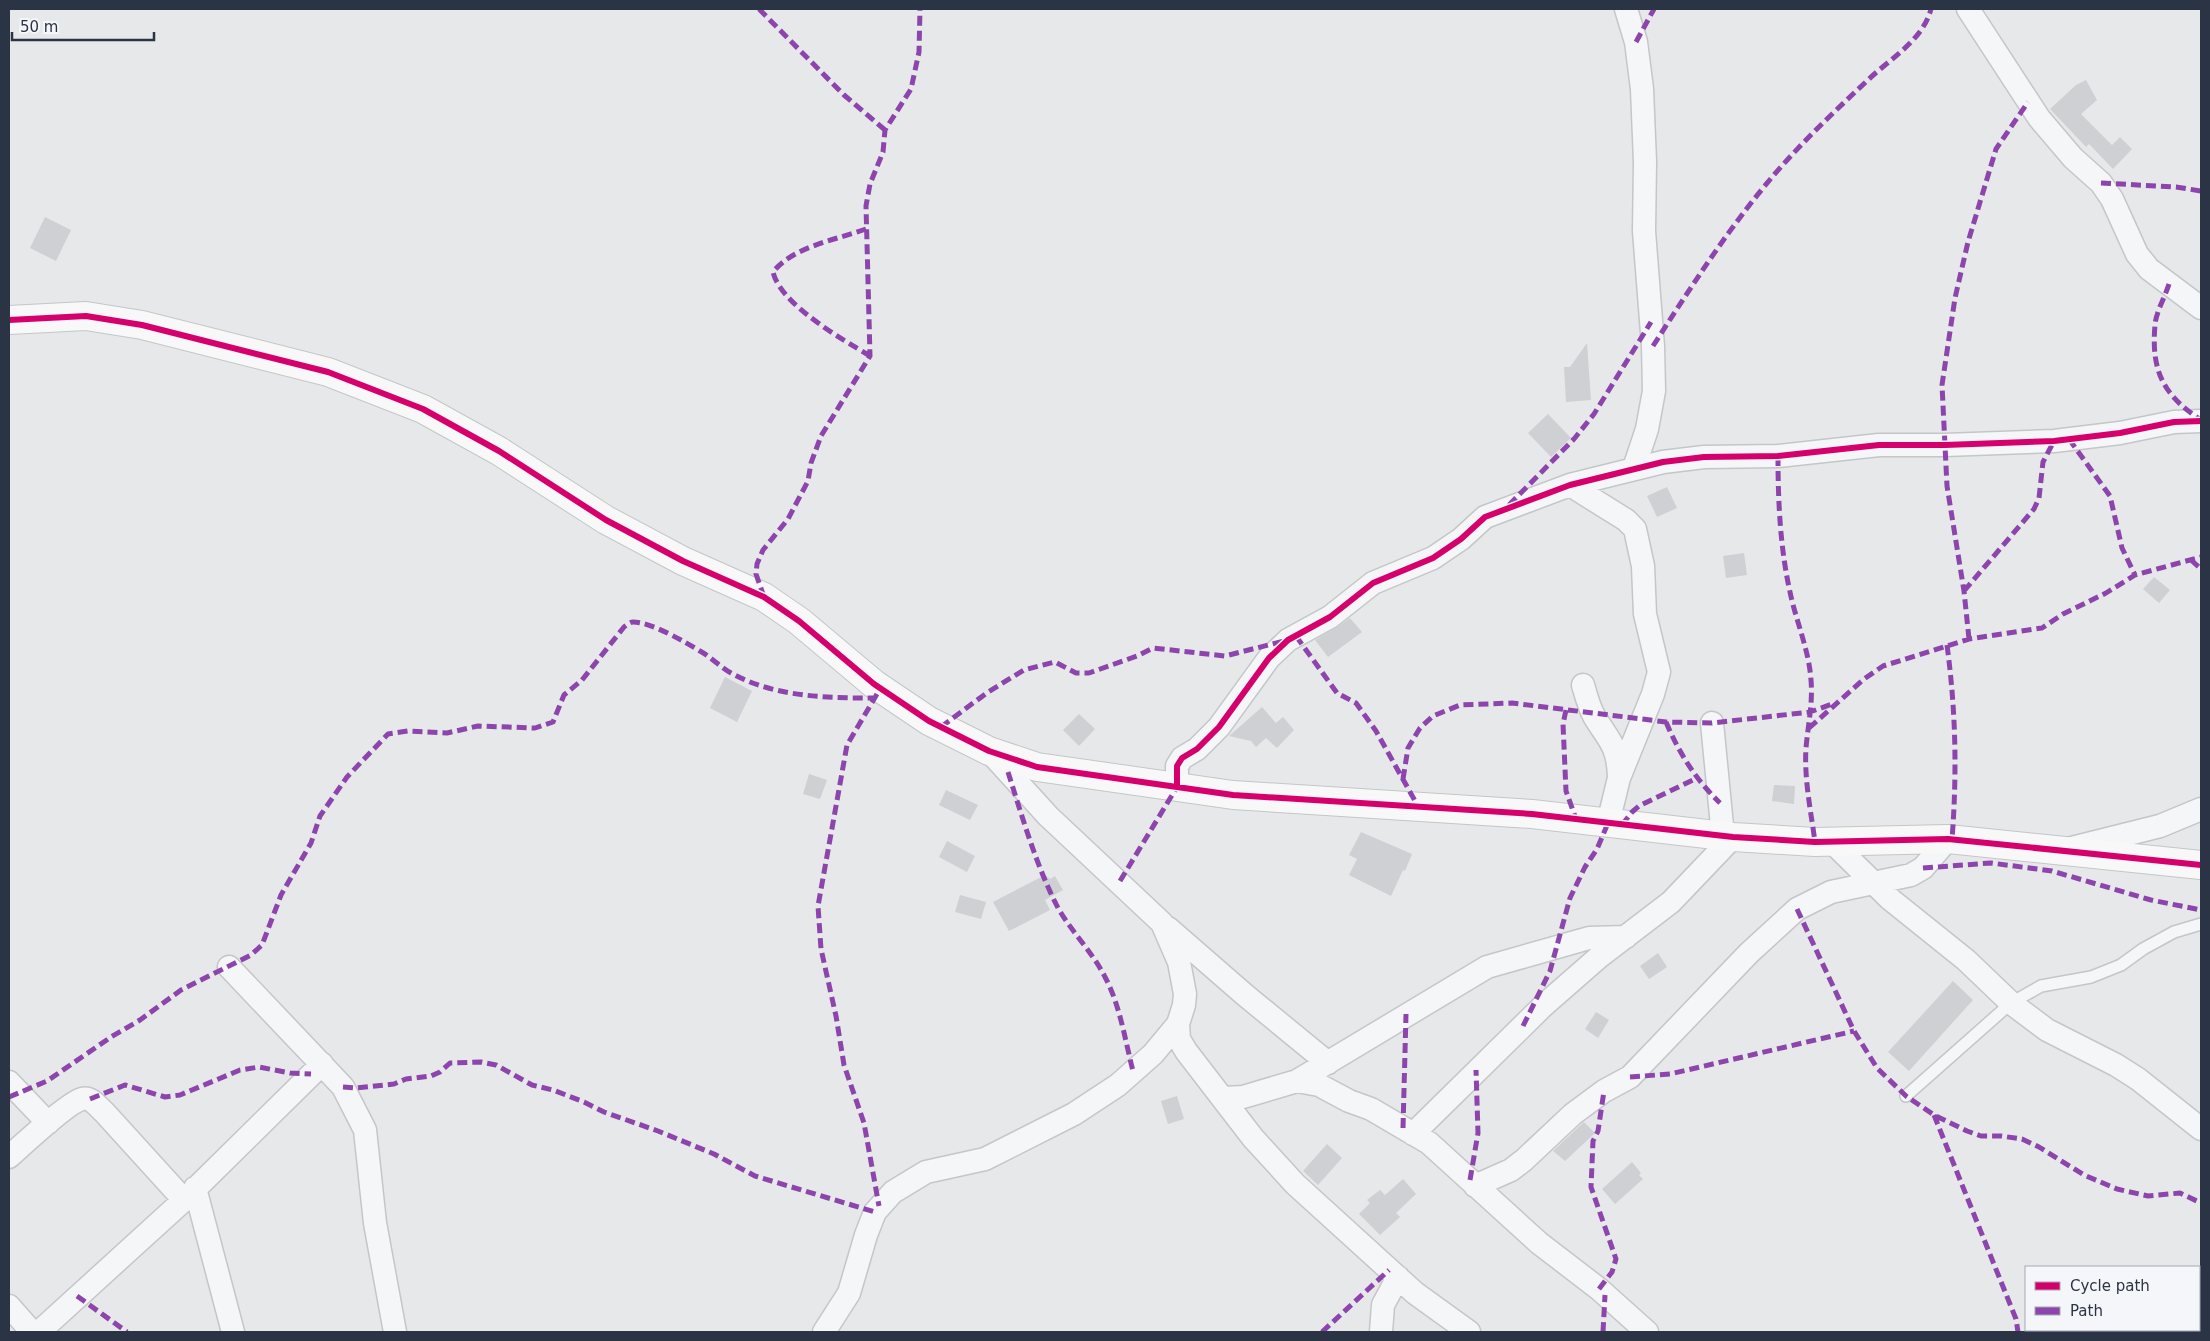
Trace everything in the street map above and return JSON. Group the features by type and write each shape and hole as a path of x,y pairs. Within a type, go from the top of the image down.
{"street":[{"path":"1626,9 1636,42 1642,89 1645,162 1644,231 1654,373 1654,391 1647,429 1634,468"},
{"path":"1968,9 2039,118 2073,158 2102,183 2112,199 2137,254 2149,269 2201,308"},
{"path":"9,320 86,316 142,325 328,372 423,409 506,455 606,520 683,561 764,597 799,621 874,684 930,721 989,751 1037,767 1233,796 1532,814 1728,837 1833,843 1948,839 2201,865"},
{"path":"1177,787 1176,766 1182,758 1197,749 1219,727 1270,658 1288,640 1330,617 1373,583 1421,564 1439,554 1460,539 1484,517 1570,485 1634,468 1704,457 1778,456 1879,445 1974,444 2069,439 2120,433 2174,422 2201,421"},
{"path":"1570,485 1626,520 1635,529 1640,543 1643,566 1645,614 1659,672 1657,682 1619,778 1608,823"},
{"path":"1583,685 1592,714 1609,736 1614,748 1618,760 1619,778"},
{"path":"1413,1134 1543,1006 1599,957 1671,902 1728,837 1712,723"},
{"path":"989,751 1048,816 1162,923 1244,995 1328,1063"},
{"path":"2063,850 2160,826 2201,809"},
{"path":"1475,1186 1511,1170 1573,1114 1604,1091 1630,1077 1749,953 1797,909 1831,892 1911,875 1923,868 1948,839"},
{"path":"1833,843 1890,899 1966,960 2011,1002 2047,1030 2138,1079 2201,1129"},
{"path":"824,1332 849,1293 858,1268 866,1235 875,1212 894,1192 926,1172 985,1159 1074,1114 1118,1085 1153,1054 1178,1024 1184,1005 1185,994 1177,953 1162,923"},
{"path":"1224,1098 1243,1096 1297,1081 1487,967 1589,938 1626,937"},
{"path":"229,967 344,1087 365,1130 375,1223 395,1332"},
{"path":"1178,1024 1181,1044 1253,1138 1295,1184 1414,1293 1469,1332"},
{"path":"39,1332 190,1194 322,1064"},
{"path":"1297,1081 1319,1085 1349,1101 1370,1109 1429,1143 1539,1243 1599,1289 1647,1332"},
{"path":"9,1082 48,1123"},
{"path":"9,1158 48,1123 81,1098 90,1099 190,1194 233,1332"},
{"path":"1381,1332 1383,1305 1398,1278"},
{"path":"9,1306 32,1332"}],"lane":[{"path":"1906,1096 2011,1002 2041,986 2092,977 2121,965 2143,949 2174,932 2201,924"}],"building":[{"path":"2086,80 2097,100 2081,114 2112,145 2120,137 2132,149 2113,169 2089,144 2086,147 2050,109 2076,85"},
{"path":"45,217 71,230 56,261 30,248"},
{"path":"1587,343 1591,400 1566,402 1564,367 1570,367"},
{"path":"1548,414 1571,438 1551,457 1528,433"},
{"path":"1667,487 1677,508 1657,517 1647,496"},
{"path":"1744,553 1747,575 1726,578 1723,556"},
{"path":"2154,577 2170,590 2159,603 2143,589"},
{"path":"1350,618 1362,632 1328,657 1315,640"},
{"path":"725,677 752,691 737,722 710,708"},
{"path":"1262,707 1276,723 1283,717 1294,730 1277,748 1266,738 1256,747 1251,741 1229,736"},
{"path":"1079,714 1095,729 1079,746 1063,730"},
{"path":"809,774 827,780 820,799 803,794"},
{"path":"1774,785 1795,786 1794,804 1772,801"},
{"path":"946,790 978,805 970,820 939,805"},
{"path":"1361,832 1412,854 1391,896 1349,875 1357,859 1349,855"},
{"path":"947,841 975,856 967,872 939,857"},
{"path":"1045,875 1050,879 1055,876 1063,890 1045,900 1050,910 1009,931 993,902"},
{"path":"960,895 986,902 981,919 955,912"},
{"path":"1658,953 1667,967 1649,979 1640,966"},
{"path":"1953,981 1973,1000 1909,1071 1888,1052"},
{"path":"1596,1012 1609,1020 1598,1038 1585,1029"},
{"path":"1177,1096 1184,1119 1168,1124 1161,1101"},
{"path":"1584,1122 1595,1133 1565,1161 1553,1151"},
{"path":"1327,1144 1342,1158 1318,1185 1303,1171"},
{"path":"1632,1162 1641,1173 1639,1175 1643,1179 1615,1204 1602,1189"},
{"path":"1403,1179 1416,1194 1396,1213 1400,1217 1380,1235 1359,1214 1370,1203 1367,1200 1380,1190 1385,1195"}],"marked path":[{"path":"759,9 844,95 885,130"},
{"path":"764,597 756,574 757,564 763,550 788,519 808,481 811,463 821,436 870,356 866,206 870,184 883,152 885,130 911,89 919,52 920,9"},
{"path":"1636,42 1654,9"},
{"path":"1653,346 1696,280 1756,196 1796,150 1832,114 1914,39 1927,20 1931,9"},
{"path":"1969,639 1964,591 1947,486 1942,385 1955,298 1968,242 1996,149 2028,102"},
{"path":"2101,183 2176,187 2201,191"},
{"path":"866,229 804,250 782,263 773,272 778,284 800,309 829,331 870,356"},
{"path":"2169,284 2155,325 2155,356 2158,369 2162,380 2177,401 2201,420"},
{"path":"1509,505 1574,439 1594,414 1651,322"},
{"path":"2069,439 2110,496 2122,548 2135,575"},
{"path":"1964,591 2034,509 2039,498 2043,462 2054,441"},
{"path":"1778,456 1779,507 1784,558 1810,669 1811,706 1806,748 1806,772 1815,842"},
{"path":"1809,728 1864,679 1883,666 1969,639 2042,628 2063,614 2106,593 2135,575 2201,557"},
{"path":"2191,560 2201,569"},
{"path":"9,1097 47,1081 111,1037 140,1020 181,990 251,955 262,945 281,895 311,843 320,816 347,777 388,734 408,731 447,733 478,726 535,728 553,722 564,695 582,680 624,627 633,622 649,625 668,633 704,653 731,673 765,687 819,696 873,698"},
{"path":"1296,636 1337,693 1356,703 1376,731 1419,808"},
{"path":"941,727 988,692 1024,670 1055,662 1076,673 1089,673 1137,656 1153,648 1225,656 1284,641"},
{"path":"1947,645 1955,742 1952,840"},
{"path":"877,694 847,745 818,906 821,949 836,1016 844,1065 864,1123 879,1206"},
{"path":"1403,779 1408,748 1420,728 1433,716 1460,705 1512,703 1666,722 1712,723 1810,712 1835,703"},
{"path":"1566,710 1563,724 1566,791 1576,819"},
{"path":"1666,722 1689,765 1703,785 1720,803"},
{"path":"1008,772 1035,855 1048,888 1061,913 1100,967 1110,988 1118,1011 1133,1071"},
{"path":"1622,825 1639,806 1697,778"},
{"path":"1120,881 1177,787"},
{"path":"1523,1026 1550,971 1570,898 1585,867 1597,849 1608,823"},
{"path":"1923,868 1991,863 2052,871 2151,900 2201,910"},
{"path":"1797,909 1854,1031 1877,1068 1906,1096 1934,1115 1967,1131 1981,1136 2022,1139 2039,1147 2084,1175 2117,1189 2148,1196 2180,1193 2201,1203"},
{"path":"1403,1128 1406,1014"},
{"path":"1630,1077 1670,1074 1854,1031"},
{"path":"343,1087 356,1088 394,1084 406,1079 431,1076 440,1072 450,1063 481,1062 496,1065 532,1085 553,1090 604,1112 658,1131 714,1154 755,1176 875,1212"},
{"path":"90,1099 125,1085 165,1097 180,1095 240,1070 259,1067 290,1073 311,1074"},
{"path":"1470,1180 1478,1133 1476,1070"},
{"path":"1599,1289 1612,1272 1616,1259 1591,1187 1593,1141 1598,1131 1604,1091"},
{"path":"1934,1115 2016,1319 2018,1332"},
{"path":"1322,1332 1389,1270"},
{"path":"1603,1332 1605,1295"},
{"path":"77,1296 127,1332"}],"cycle path":[{"path":"9,320 86,316 142,325 328,372 423,409 499,451 606,520 683,561 764,597 799,621 874,684 929,721 989,751 1037,767 1233,795 1532,814 1733,837 1815,842 1948,839 2201,865"},
{"path":"1177,787 1177,766 1182,758 1197,749 1219,727 1269,658 1288,640 1330,617 1373,583 1433,558 1461,539 1485,517 1570,485 1663,462 1704,457 1778,456 1879,445 1945,445 2054,441 2120,433 2174,422 2201,421"}]}
